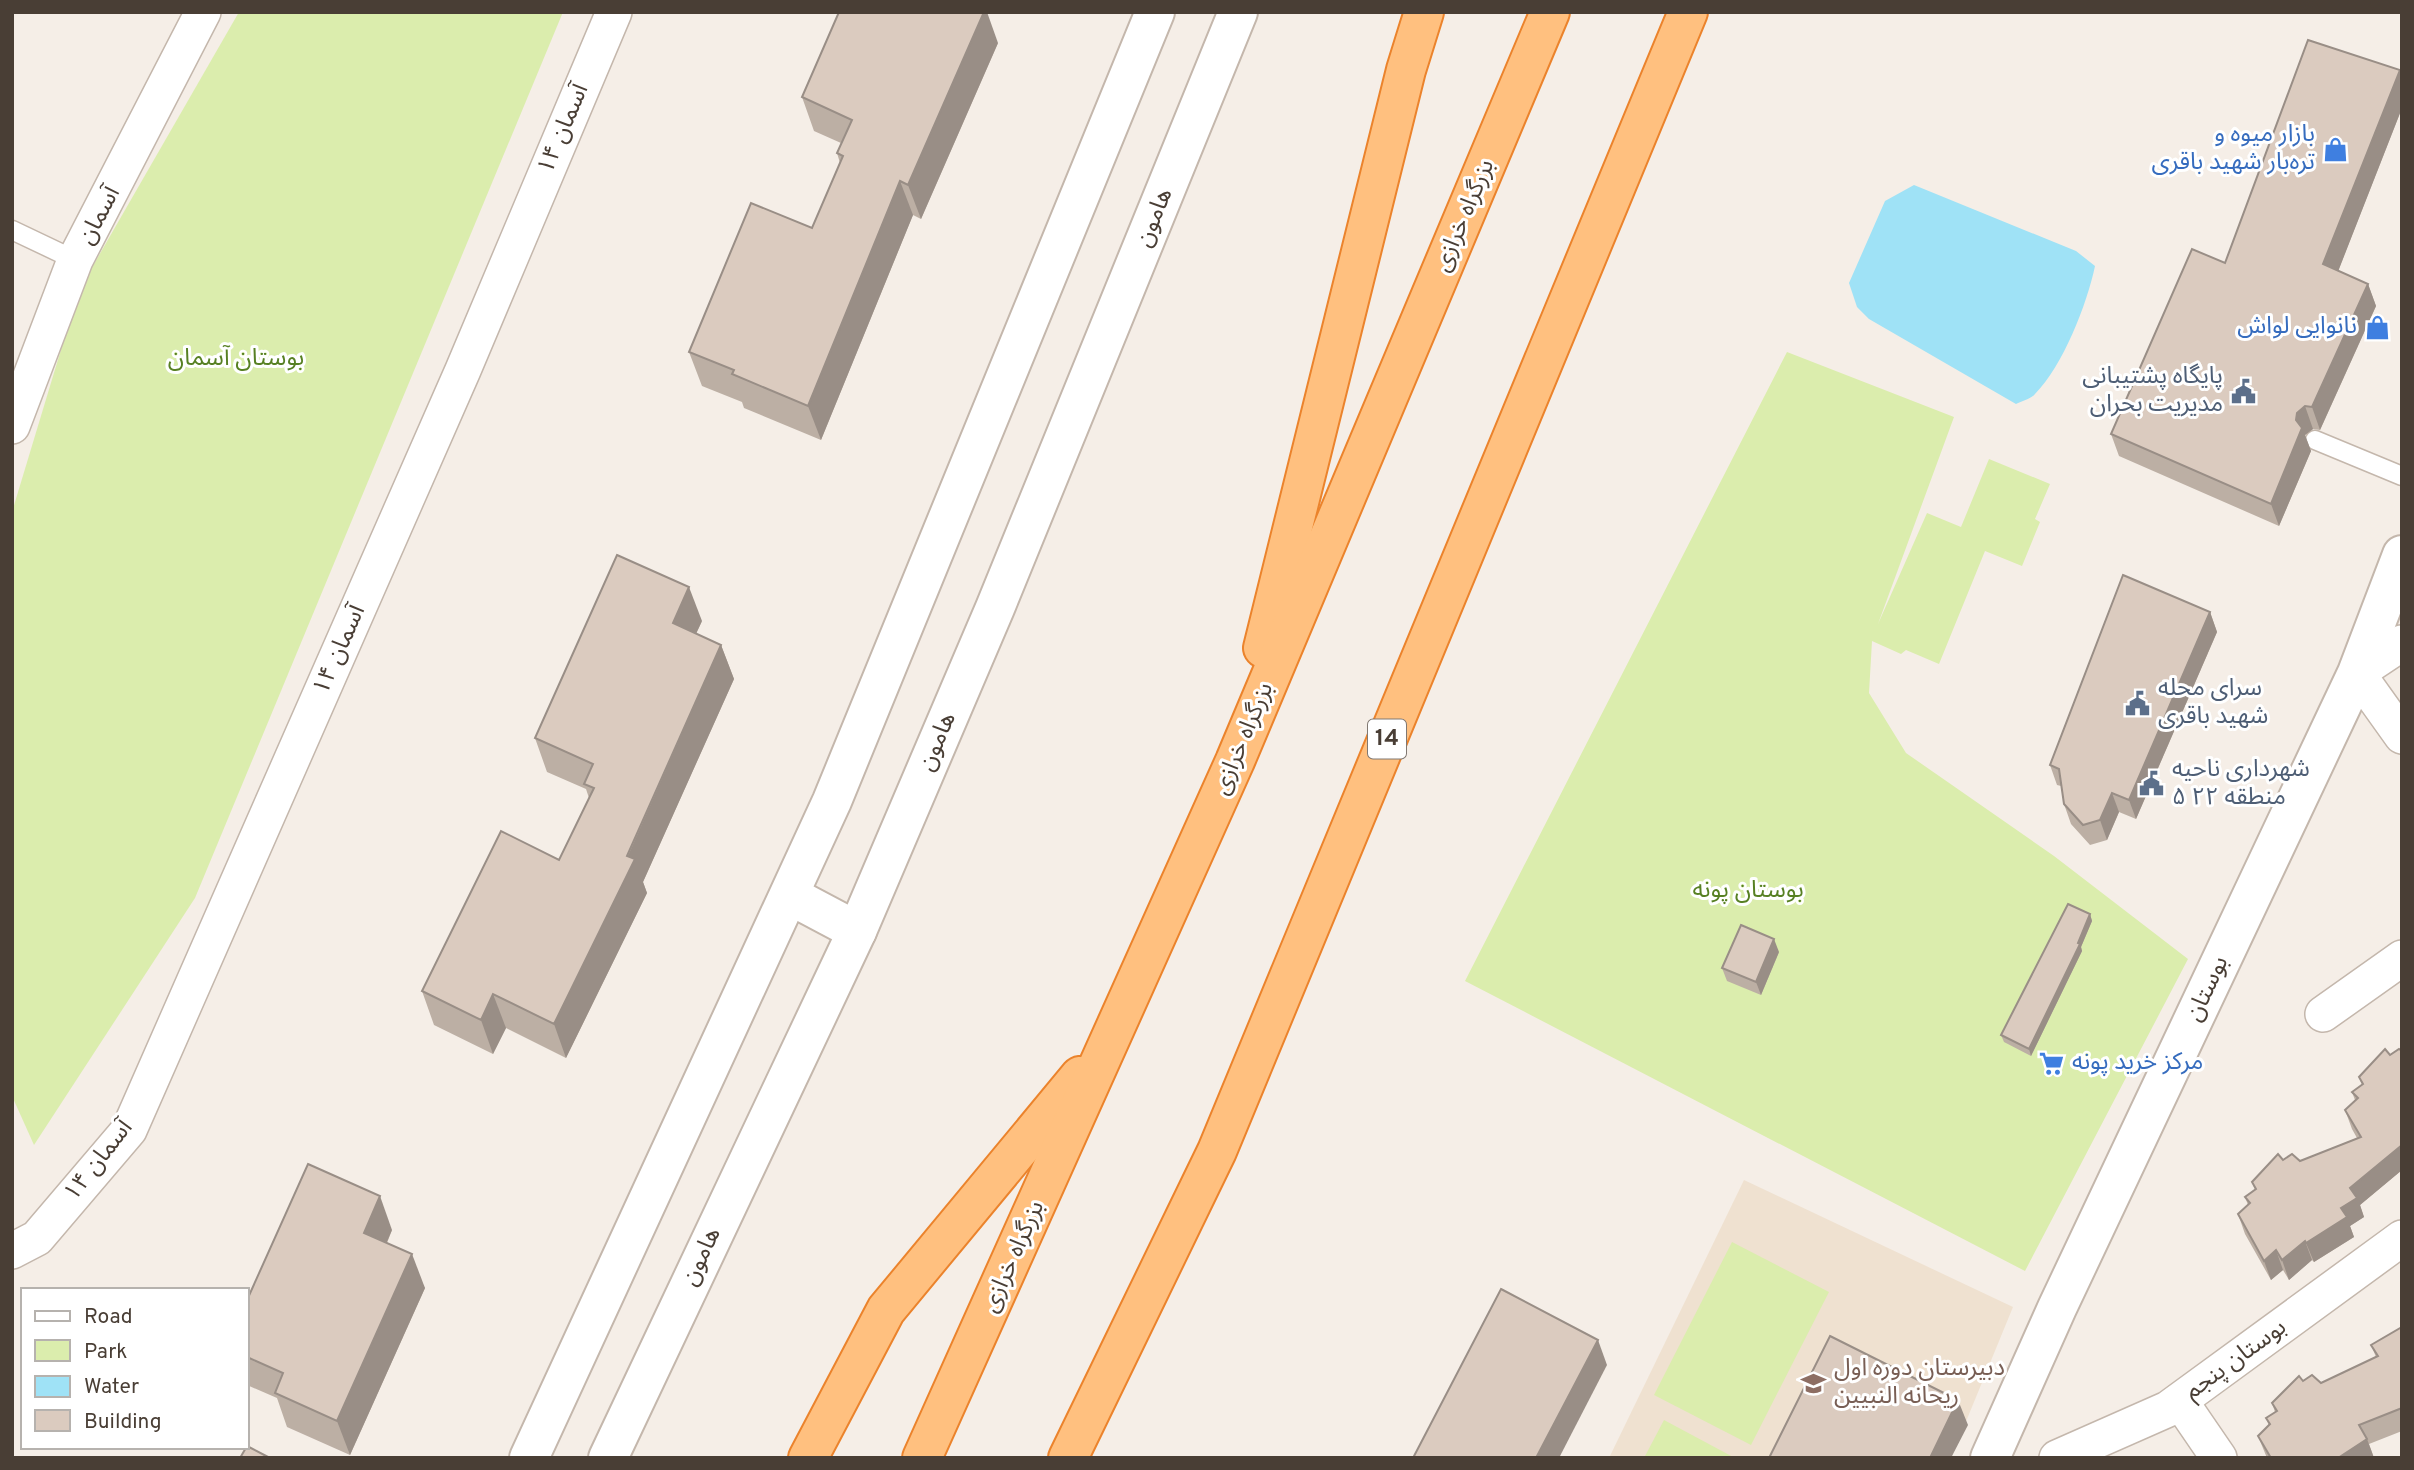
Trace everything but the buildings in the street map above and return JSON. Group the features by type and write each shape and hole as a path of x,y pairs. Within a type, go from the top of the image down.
{"highway":[{"path":"1235,761 1406,70 1424,12"},
{"name":"بزرگراه خرازی","path":"922,1458 1235,761 1550,12"},
{"name":"14","path":"1068,1458 1217,1151 1688,12"},
{"path":"808,1458 886,1310 1110,1039"}],"street":[{"name":"آسمان","path":"12,426 75,260 203,12"},
{"name":"آسمان ۱۴","path":"12,1251 37,1238 129,1130 463,370 614,12"},
{"path":"529,1458 791,895 832,801 1155,12"},
{"name":"هامون","path":"608,1458 857,931 995,608 1238,12"},
{"name":"بوستان","path":"1990,1458 2069,1283 2357,673 2402,555"},
{"path":"2402,643 2357,673 2402,736"},
{"path":"791,895 857,931"},
{"path":"2323,1014 2402,958"},
{"name":"بوستان پنجم","path":"2057,1458 2168,1409 2402,1238"},
{"path":"2180,1401 2218,1458"}],"lane":[{"path":"12,230 75,260"},
{"path":"2315,440 2402,477"}],"shaded area":[{"name":"دبیرستان دوره اول ریحانه النبیین","path":"1744,1180 2013,1307 1951,1458 1609,1458"}],"green space":[{"name":"بوستان آسمان","path":"239,12 563,12 195,898 34,1145 12,1096 12,512 79,290"},
{"name":"بوستان پونه","path":"1787,352 1954,417 1878,624 1927,513 1961,527 1989,459 2050,484 2035,519 2040,522 2022,566 1985,551 1939,664 1906,650 1901,654 1872,641 1869,693 1906,753 2054,856 2188,959 2025,1271 1465,981"},
{"path":"1732,1242 1829,1292 1751,1445 1654,1395"},
{"path":"1664,1420 1735,1458 1644,1458"}],"water":[{"path":"1914,185 2076,251 2095,266 2080,316 2064,351 2045,382 2029,399 2016,404 1869,319 1857,307 1849,283 1885,201"}],"place":[{"name":"بازار میوه و تره‌بار شهید باقری","path":"2335,149"},
{"name":"نانوایی لواش","path":"2377,327"},
{"name":"پایگاه پشتیبانی مدیریت بحران","path":"2243,391"},
{"name":"سرای محله شهید باقری","path":"2138,703"},
{"name":"شهرداری ناحیه ۵ منطقه ۲۲","path":"2152,784"},
{"name":"مرکز خرید پونه","path":"2052,1063"},
{"name":"دبیرستان دوره اول ریحانه النبیین","path":"1814,1383"}]}
